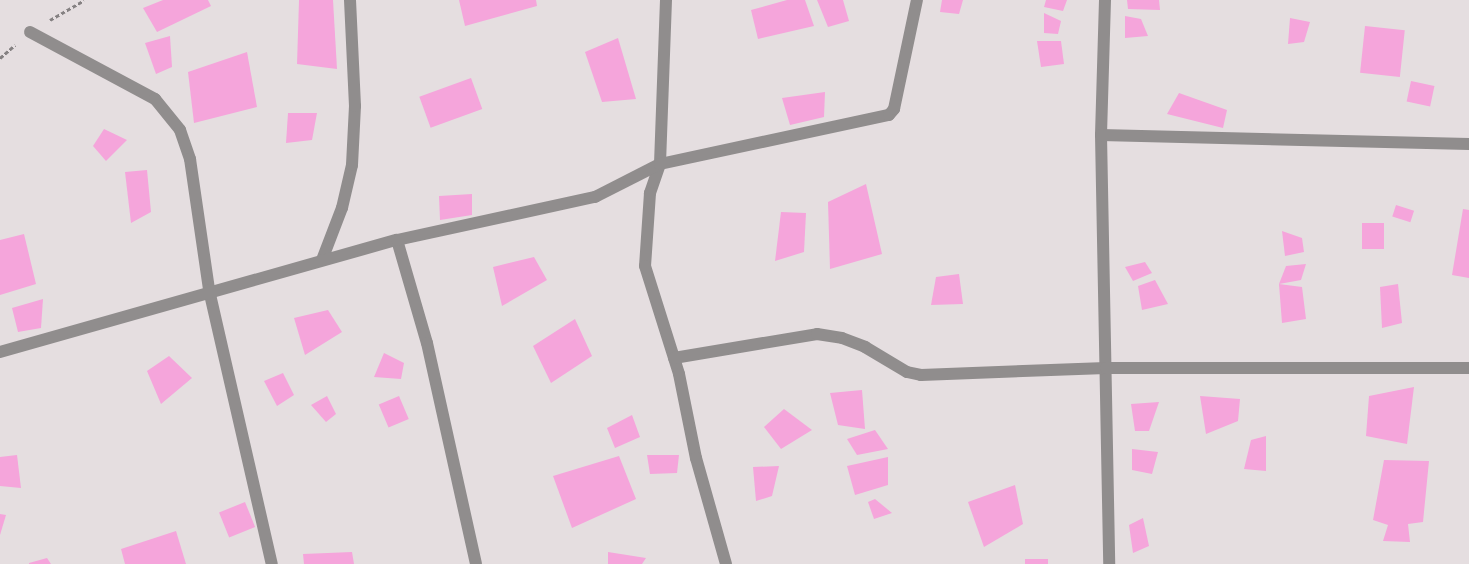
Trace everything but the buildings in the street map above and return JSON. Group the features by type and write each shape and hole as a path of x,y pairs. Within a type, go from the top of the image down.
{"street":[{"path":"322,260 342,208 352,165 354,106 350,0"},
{"path":"666,0 660,164 650,193 645,266 674,358 696,458 726,564"},
{"path":"0,352 209,290 397,240 595,197 660,164 889,115 894,109 917,0"},
{"path":"1105,0 1101,135 1109,564"},
{"path":"30,32 155,99 180,130 190,159 209,290 272,564"},
{"path":"1101,135 1469,144"},
{"path":"397,240 427,343 476,564"},
{"path":"674,358 816,334 842,338 865,347 908,372 921,375 1106,368 1469,368"}],"path":[{"path":"30,32 84,0"}]}
